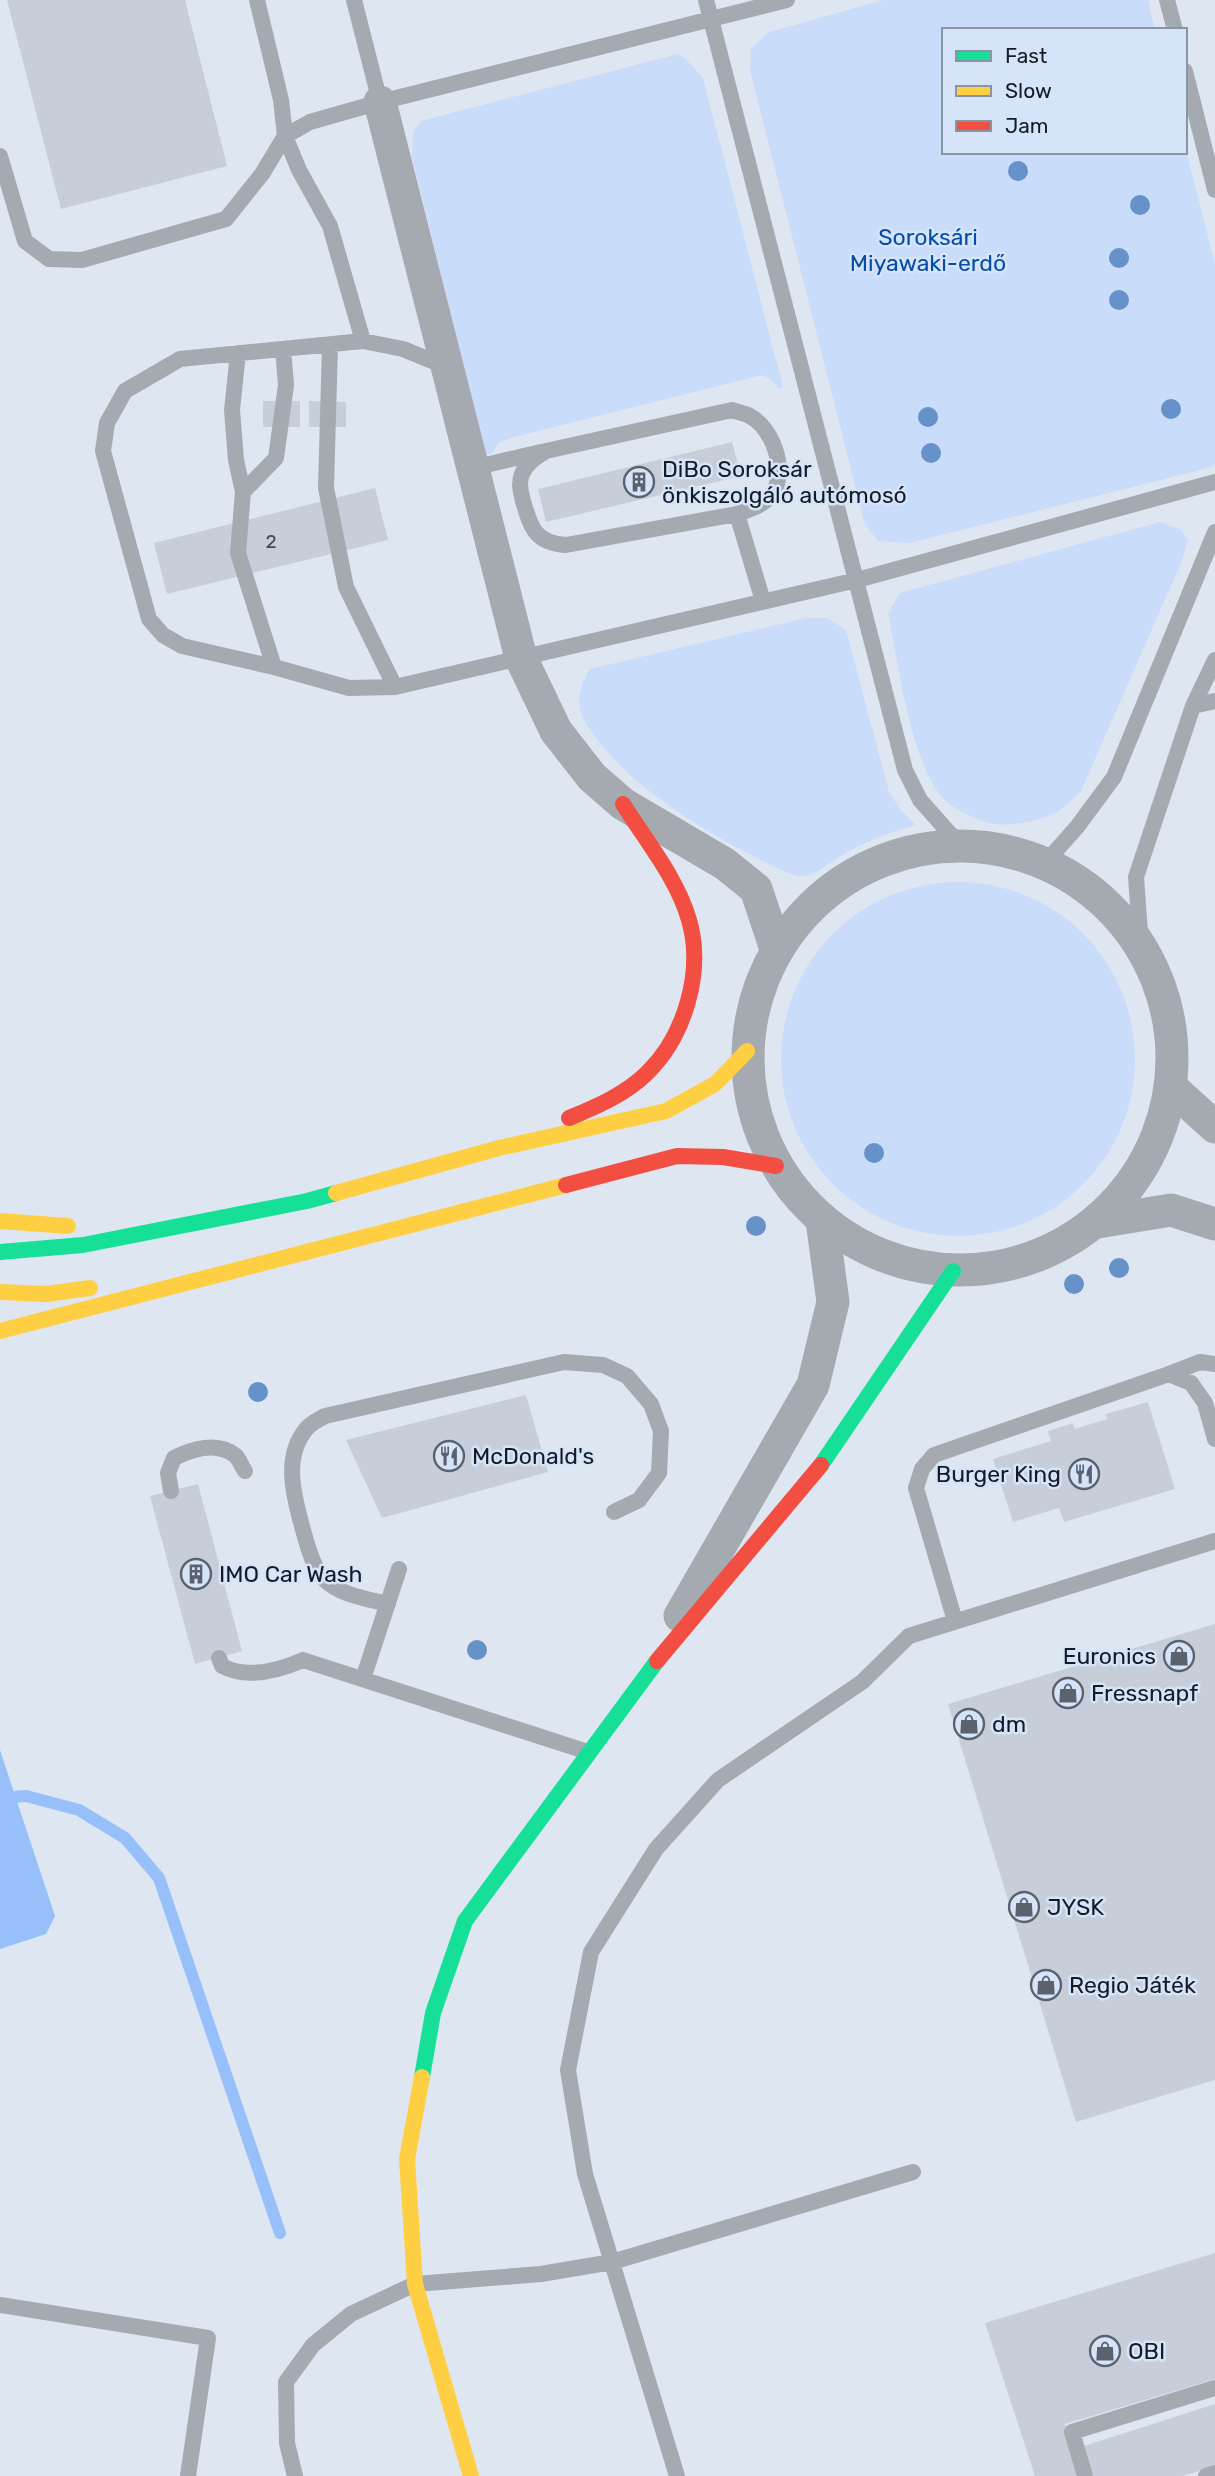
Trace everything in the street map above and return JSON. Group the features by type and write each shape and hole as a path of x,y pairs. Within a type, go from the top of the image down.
{"main road":[{"path":"499,1148 601,1105 647,1073 668,1046 683,1017 691,985 694,954 691,923 679,893 623,804"},
{"path":"0,1252 83,1245 307,1201 499,1148 666,1111 715,1084 747,1051"},
{"path":"0,1331 677,1156 723,1157 776,1166"},
{"path":"0,1221 117,1228 307,1201"},
{"path":"0,1292 46,1294 241,1268"},
{"path":"471,2476 415,2284 407,2158 433,2013 466,1921 648,1672 818,1469 953,1271"}],"street":[{"path":"380,103 521,658 556,732 592,777 623,804 725,864 756,889 776,949"},
{"path":"960,845 1004,849 1045,863 1092,891 1141,946 1169,1014 1172,1088 1159,1138 1133,1184 1098,1222 1030,1260 953,1271 905,1264 861,1247 822,1220 776,1166 760,1129 750,1090 747,1051 755,998 776,949 824,894 888,857 960,845"},
{"path":"1172,1088 1215,1127"},
{"path":"1098,1222 1171,1210 1215,1224"},
{"path":"648,1672 813,1385 833,1302 822,1220"}],"lane":[{"path":"257,0 281,100 285,136 299,170 330,226 363,341"},
{"path":"354,0 380,103"},
{"path":"706,0 905,770 920,800 960,845"},
{"path":"0,156 25,242 49,259 82,260 226,219 262,174 285,136 310,122 787,0"},
{"path":"1167,0 1174,28"},
{"path":"1187,79 1215,190"},
{"path":"447,367 403,349 363,341 180,359 125,391 107,423 103,451 149,619 163,635 182,646 349,688 395,687 857,580 1215,482"},
{"path":"330,345 326,488 346,587 395,687"},
{"path":"243,492 276,458 286,385 283,349"},
{"path":"238,353 232,410 236,460 243,492 238,553 274,667"},
{"path":"473,468 546,451 732,410 748,415 764,429 777,452 778,473 774,491 761,505 737,514 566,545 552,544 530,527 519,486 527,465 546,451"},
{"path":"737,514 763,601"},
{"path":"1045,863 1077,827 1114,777 1213,541"},
{"path":"1141,946 1136,877 1193,706 1215,660"},
{"path":"1193,706 1215,701"},
{"path":"388,1604 337,1588 325,1580 311,1560 292,1493 292,1466 297,1443 308,1426 325,1416 564,1362 603,1364 627,1376 651,1404 661,1431 659,1473 639,1500 614,1512"},
{"path":"955,1621 916,1488 922,1469 934,1455 1200,1362 1215,1364"},
{"path":"1169,1374 1191,1383 1205,1403 1215,1439"},
{"path":"171,1491 168,1473 174,1458 191,1450 206,1447 236,1456 245,1471"},
{"path":"677,2476 585,2174 568,2070 591,1952 656,1849 718,1780 862,1682 909,1636 1215,1541"},
{"path":"363,1679 400,1569"},
{"path":"219,1658 222,1666 235,1672 284,1668 303,1660 589,1752"},
{"path":"295,2476 287,2443 286,2382 313,2345 351,2314 415,2284 541,2274 612,2262 913,2172"},
{"path":"0,2305 208,2337 188,2476"},
{"path":"1085,2476 1072,2432 1215,2388"},
{"path":"1206,2476 1215,2473"}],"green space":[{"name":"Soroksári Miyawaki-erdő","path":"884,0 1148,0 1155,28 942,28 942,154 1187,154 1215,264 1215,463 1212,467 909,543 878,541 865,524 750,71 751,49 769,32"},
{"path":"678,54 703,78 783,387 779,389 762,375 514,437 498,443 492,454 486,454 412,157 413,133 421,121"},
{"path":"1160,522 1180,529 1188,540 1181,563 1081,791 1050,816 1021,823 991,824 951,805 931,781 907,710 888,613 900,593"},
{"path":"806,618 827,618 846,630 889,792 900,809 916,825 871,840 816,872 800,876 771,865 720,838 639,783 588,727 580,709 579,699 590,669"},
{"path":"958,882 992,886 1026,896 1056,912 1083,934 1105,961 1121,991 1131,1025 1135,1059 1131,1093 1121,1127 1105,1157 1083,1184 1056,1206 1026,1222 992,1232 958,1236 924,1232 890,1222 860,1206 833,1184 811,1157 795,1127 785,1093 781,1059 785,1025 795,991 811,961 833,934 860,912 890,896 924,886"}],"water":[{"path":"0,1750 55,1916 46,1934 0,1949"}],"building":[{"path":"7,0 185,0 227,166 61,209"},
{"path":"263,401 300,401 300,427 263,427"},
{"path":"309,401 346,402 346,427 309,427"},
{"name":"DiBo Soroksár önkiszolgáló autómosó","path":"732,442 741,476 546,522 538,489"},
{"path":"375,488 388,540 167,594 154,543"},
{"name":"McDonald's","path":"526,1395 548,1472 382,1518 346,1440"},
{"name":"Burger King","path":"1148,1402 1175,1489 1064,1522 1059,1508 1013,1522 993,1459 1051,1441 1048,1431 1073,1423 1075,1429 1107,1419 1106,1414"},
{"name":"IMO Car Wash","path":"198,1484 242,1651 195,1664 150,1496"},
{"path":"1215,1624 1215,2080 1076,2122 948,1704"},
{"name":"OBI","path":"1215,2253 1215,2379 1065,2424 1080,2476 1035,2476 985,2323"},
{"name":"OBI","path":"1215,2404 1215,2466 1183,2476 1093,2476 1084,2446"}],"waterway":[{"path":"0,1798 26,1796 79,1810 125,1838 159,1878 280,2233"}],"traffic: fast":[{"path":"0,1252 83,1245 336,1193"},
{"path":"821,1465 953,1271"},
{"path":"422,2077 433,2013 465,1921 657,1661"}],"traffic: slow":[{"path":"336,1193 499,1148 666,1111 715,1084 747,1051"},
{"path":"0,1331 566,1185"},
{"path":"0,1221 68,1226"},
{"path":"0,1292 46,1294 90,1288"},
{"path":"422,2077 407,2159 415,2284 471,2476"}],"traffic: jam":[{"path":"569,1118 620,1094 647,1073 672,1041 688,1002 692,981 693,940 684,904 660,860 623,804"},
{"path":"566,1185 677,1156 723,1157 776,1166"},
{"path":"657,1661 821,1465"}],"place":[{"name":"DiBo Soroksár önkiszolgáló autómosó","path":"639,482"},
{"name":"McDonald's","path":"449,1456"},
{"name":"Burger King","path":"1084,1474"},
{"name":"IMO Car Wash","path":"196,1574"},
{"name":"Euronics","path":"1179,1656"},
{"name":"Fressnapf","path":"1068,1693"},
{"name":"dm","path":"969,1724"},
{"name":"JYSK","path":"1024,1907"},
{"name":"Regio Játék","path":"1046,1985"},
{"name":"OBI","path":"1105,2351"}]}
